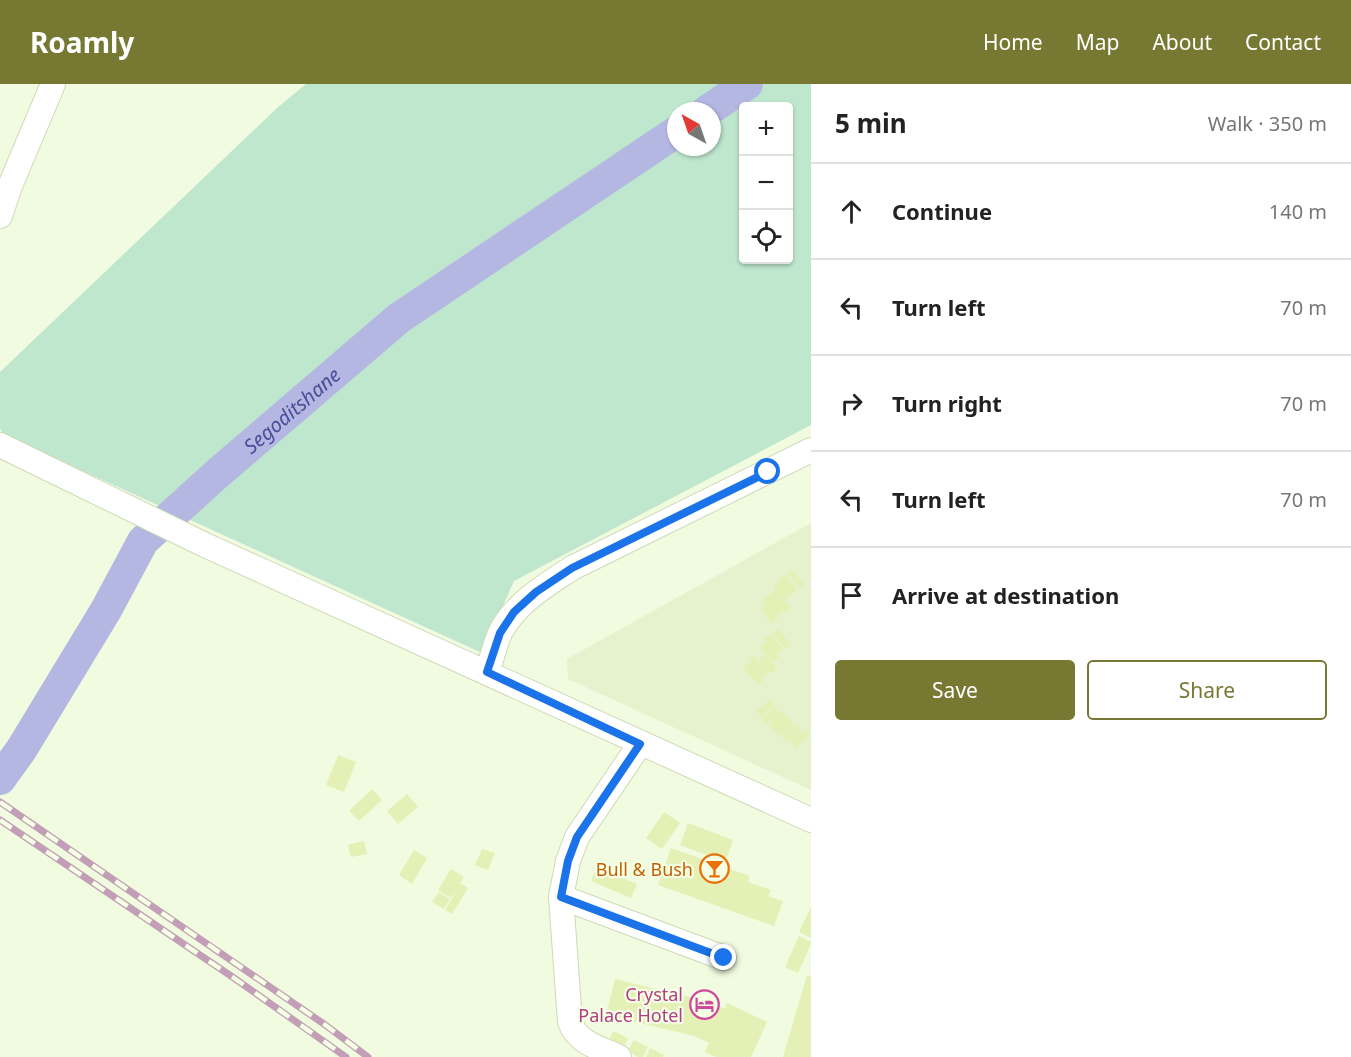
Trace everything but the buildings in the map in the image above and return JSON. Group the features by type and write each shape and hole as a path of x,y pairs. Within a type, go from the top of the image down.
{"street":[{"path":"0,216 52,84"},
{"path":"0,445 205,545 811,820"},
{"path":"487,672 500,633 514,612 536,592 572,568 811,450"},
{"path":"619,1057 582,1040 573,1033 570,1022 561,897 568,861 577,837 640,744"},
{"path":"561,897 724,958"}],"shaded area":[{"path":"306,84 811,84 811,425 514,581 482,653 4,435 0,429 0,372 277,108"},
{"path":"811,523 811,790 568,679 567,659"}],"waterway":[{"name":"Segoditshane","path":"720,102 747,84"},
{"name":"Segoditshane","path":"0,779 21,750 106,610 143,541 218,473 399,318 667,138"}],"railway":[{"path":"0,802 324,1024 368,1057"},
{"path":"0,820 234,978 346,1057"}],"place":[{"name":"Bull & Bush","path":"714,869"},
{"name":"Crystal Palace Hotel","path":"704,1004"}],"route":[{"path":"724,958 561,897 568,861 577,837 640,744 487,672 500,633 514,612 536,592 572,568 768,472"}]}
